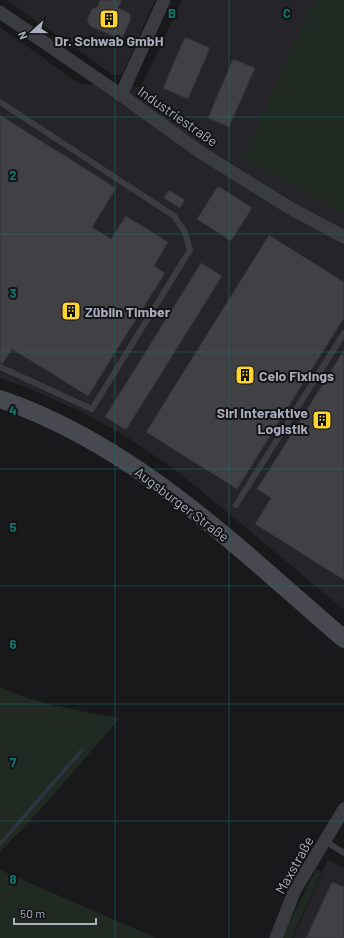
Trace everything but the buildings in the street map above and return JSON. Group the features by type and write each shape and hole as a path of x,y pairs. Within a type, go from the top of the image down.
{"main road":[{"name":"Augsburger Straße","path":"0,399 26,408 72,430 119,457 167,489 228,538 344,639"}],"street":[{"path":"121,95 164,0"},
{"name":"Industriestraße","path":"0,12 121,95 200,152 290,208 344,237"},
{"name":"Maxstraße","path":"276,938 295,890 344,809"}],"lane":[{"path":"0,102 174,216 185,232 190,250 92,409 0,367"},
{"path":"236,505 344,333"},
{"path":"325,841 344,853"}],"shaded area":[{"path":"7,0 155,0 124,71 120,75 113,75"},
{"path":"182,0 344,0 344,610 178,472 127,437 82,412 30,389 0,378 0,27 80,84 141,87"},
{"path":"314,0 344,0 344,214 243,158"},
{"path":"0,687 44,703 120,718 42,808 0,852"},
{"path":"328,859 344,869 344,938 293,938"},
{"path":"316,869 322,871 292,938 282,938"},
{"path":"0,870 156,938 0,938"}],"waterway":[{"path":"0,844 82,750"}],"place":[{"name":"Dr. Schwab GmbH","path":"109,19"},
{"name":"Züblin Timber","path":"71,311"},
{"name":"Celo Fixings","path":"245,375"},
{"name":"Sirl Interaktive Logistik","path":"322,420"}]}
